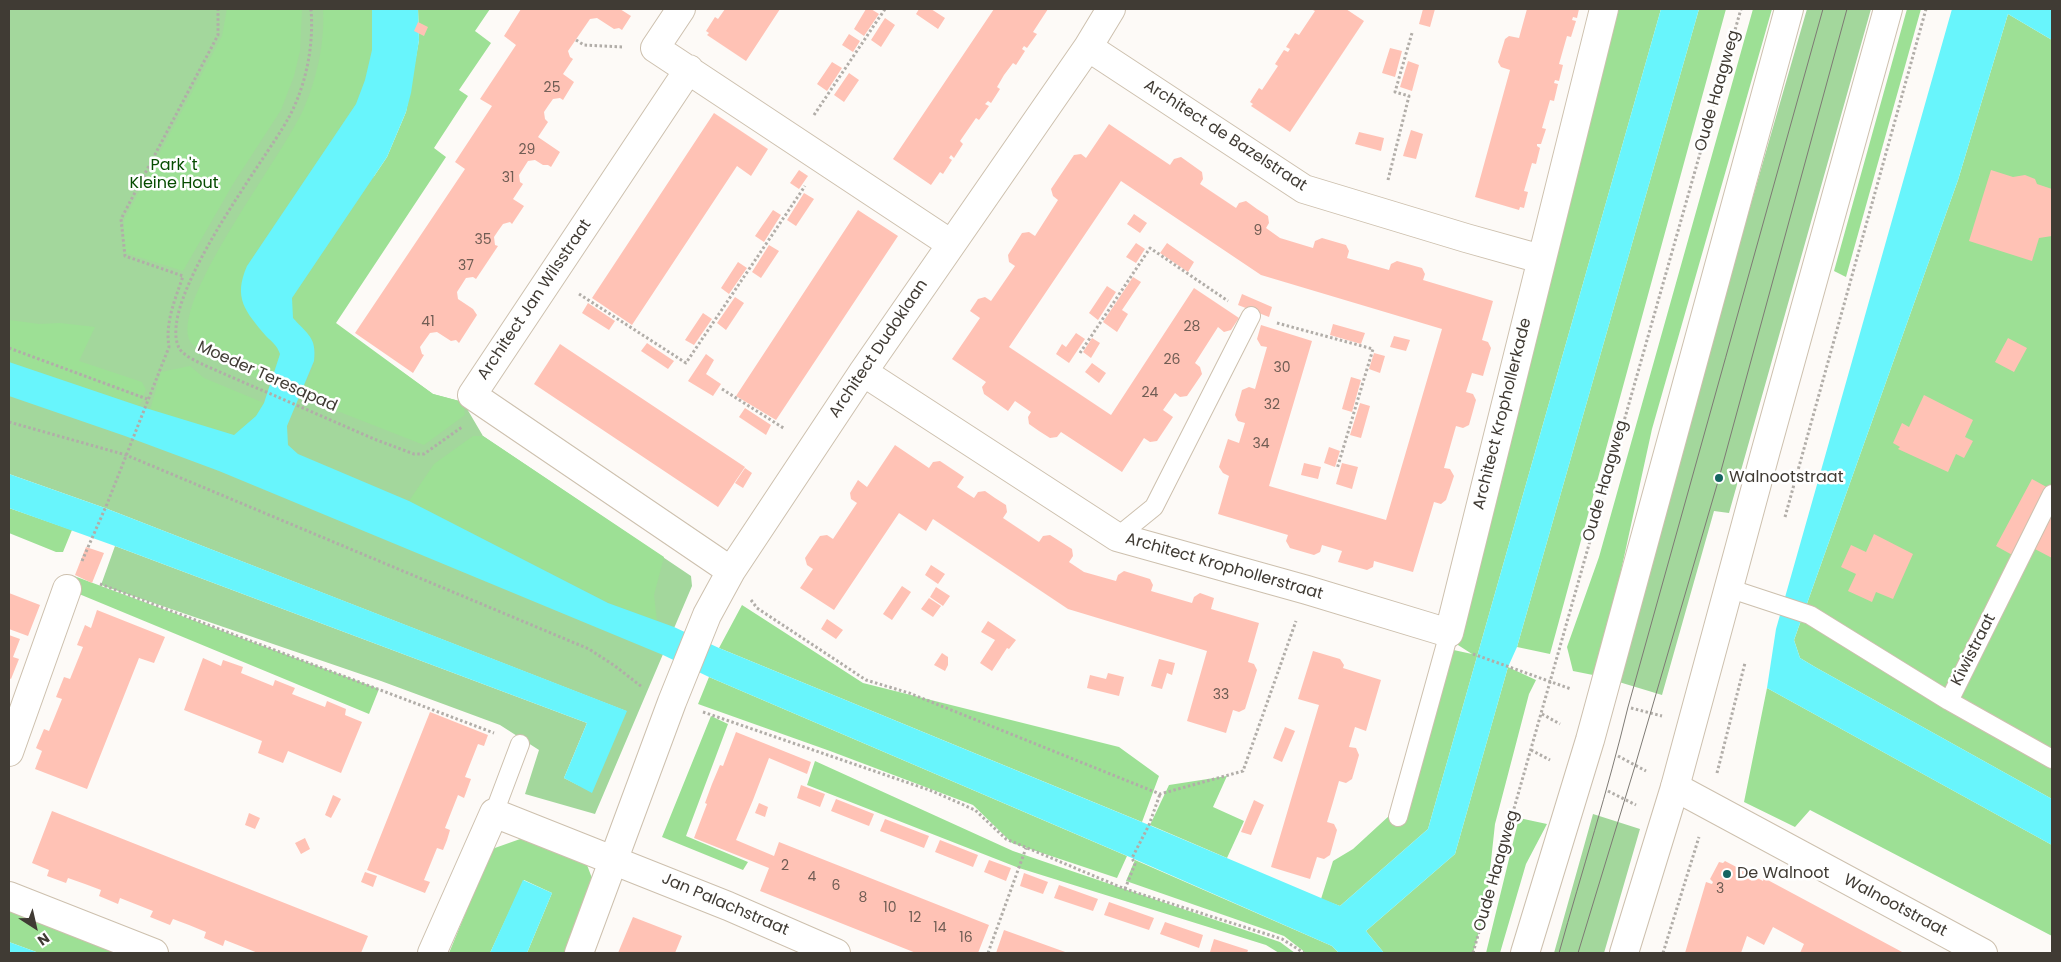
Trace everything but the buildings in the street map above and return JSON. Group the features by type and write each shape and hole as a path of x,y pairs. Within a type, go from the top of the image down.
{"street":[{"path":"681,9 655,48 950,244"},
{"name":"Architect Dudoklaan","path":"579,953 672,702 707,615 731,571 862,372 1088,47 1111,9"},
{"name":"Architect Krophollerkade","path":"1449,632 1604,9"},
{"path":"1525,953 1578,774 1590,740 1789,9"},
{"path":"1624,953 1675,787 1888,9"},
{"name":"Architect de Bazelstraat","path":"1088,47 1304,189 1541,259"},
{"name":"Architect Jan Wilsstraat","path":"689,70 472,395 731,571"},
{"name":"Architect Krophollerstraat","path":"862,372 1117,537 1449,632"},
{"path":"9,752 80,586"},
{"name":"Walnootstraat","path":"1675,787 1983,953"},
{"path":"432,953 494,813"},
{"name":"Jan Palachstraat","path":"494,813 614,859 836,953"},
{"path":"9,896 154,953"}],"lane":[{"path":"1117,537 1154,507 1251,316"},
{"name":"Kiwistraat","path":"2052,494 1949,701 2052,758"},
{"path":"1728,588 1810,615 1849,637 1949,701"},
{"name":"Architect Krophollerkade","path":"1398,817 1449,632"},
{"path":"494,813 520,744"}],"path":[{"path":"88,550 169,347 167,333 169,319 183,276 126,256 121,219 218,35 218,9"},
{"name":"Moeder Teresapad","path":"311,9 312,28 302,85 288,119 251,175 190,281 178,316 176,331 180,348 188,356 260,390 414,454 424,454 463,426 472,395"},
{"path":"797,141 885,9"},
{"name":"Oude Haagweg","path":"1473,953 1741,9"},
{"path":"1783,523 1926,9"},
{"path":"1380,212 1409,96 1395,92 1412,33"},
{"path":"576,40 584,45 655,48"},
{"path":"551,276 686,363 824,159"},
{"path":"9,348 147,400"},
{"path":"722,389 813,447"},
{"path":"9,422 126,455 589,649 646,690 672,702 733,721 932,792 975,810 1006,839 1026,848 1125,889 1282,939 1304,953"},
{"path":"731,571 757,608 866,680 910,693 1160,794 1244,771 1307,590"},
{"path":"80,586 369,685 520,744"},
{"path":"1474,655 1512,668"},
{"path":"1663,953 1708,806 1728,729"},
{"path":"1531,750 1698,840"},
{"path":"1125,889 1135,864 1132,858 1150,823 1160,794"},
{"path":"988,953 1026,848"}],"green space":[{"name":"Park 't Kleine Hout","path":"9,9 418,9 335,324 433,394 463,402 483,436 691,576 692,586 595,814 525,794 539,750 500,725 381,681 101,585 115,546 587,723 564,778 580,786 626,711 105,508 9,474"},
{"path":"227,9 302,9 300,51 294,76 281,110 233,184 183,271 123,252 124,220 222,36"},
{"path":"323,9 372,9 372,50 365,80 356,104 247,266 269,338 278,347 280,354 270,384 212,358 193,345 189,339 189,318 198,291 214,259 233,225 293,130 304,108 313,85 319,60 323,34"},
{"path":"418,9 490,9 475,31 491,43 459,90 468,96 434,148 446,157 336,323 433,394 463,402 465,415 424,445 299,396 312,369 315,352 310,336 296,321 292,313 292,298 387,157 406,112 419,40"},
{"path":"1615,9 1661,9 1428,829 1340,906 1321,899 1333,861 1353,849 1402,804 1449,649 1472,654 1447,638"},
{"path":"1699,9 1726,9 1550,654 1517,647"},
{"path":"1753,9 1772,9 1652,429 1598,676 1573,671 1567,647 1599,557"},
{"path":"1807,9 1871,9 1729,513 1714,511 1662,695 1619,682 1711,343"},
{"path":"1907,9 1921,9 1846,277 1834,271"},
{"path":"2008,14 2052,40 2052,799 1800,658 1794,640 1958,180"},
{"path":"9,320 39,324 60,323 95,327 79,361 142,382 146,390 143,396 19,352 143,399 139,406 9,362"},
{"path":"190,366 204,378 264,403 256,416 234,435 150,410 161,372"},
{"path":"473,436 483,436 664,557 654,595 657,621 609,603 409,501 434,464"},
{"path":"9,508 72,530 63,552 56,552 9,533"},
{"path":"74,576 379,689 369,714 67,589"},
{"path":"742,605 863,683 1119,747 1159,776 1142,822 719,648"},
{"path":"1508,667 1536,680 1529,694 1495,824 1486,907 1473,953 1384,953 1366,931 1455,854"},
{"path":"709,677 1127,856 1117,878 1012,843 973,805 698,704"},
{"path":"1767,688 2052,845 2052,936 1810,810 1795,827 1744,802"},
{"path":"711,716 728,724 686,836 748,862 743,870 662,837"},
{"path":"815,761 1013,851 1280,942 1295,953 1279,953 1266,945 1019,868 807,785"},
{"path":"1227,776 1213,807 1244,821 1227,858 1150,825 1169,785"},
{"path":"1593,814 1640,829 1604,953 1554,953"},
{"path":"1519,818 1547,824 1526,864 1500,953 1486,953"},
{"path":"523,838 587,865 595,886 568,953 527,953 552,893 524,880 490,953 449,953 492,849"},
{"path":"1135,860 1332,946 1339,953 1306,953 1284,936 1126,881"},
{"path":"9,909 122,953 39,953 9,942"}],"water":[{"path":"372,9 418,9 419,40 411,93 406,112 387,157 292,298 293,318 307,332 314,346 315,353 314,361 287,426 288,445 298,454 409,501 608,603 674,627 719,648 1149,825 1340,906 1428,829 1661,9 1699,9 1517,647 1508,667 1455,854 1366,931 1384,953 1339,953 1332,946 1132,858 709,677 663,655 219,471 9,396 9,362 139,406 234,435 256,416 264,403 280,354 276,346 252,319 243,304 241,287 243,277 247,266 356,104 365,80 372,50"},
{"path":"1952,9 2052,9 2052,40 2008,14 1958,180 1794,640 1800,658 2052,799 2052,845 1767,688 1776,629"},
{"path":"9,474 105,508 627,711 592,793 564,778 587,723 9,508"},
{"path":"523,880 552,893 527,953 490,953"},
{"path":"9,942 39,953 9,953"}],"tram line":[{"path":"1559,953 1823,9"},
{"path":"1578,953 1719,478 1847,9"}],"place":[{"name":"Walnootstraat","path":"1719,478"},
{"name":"De Walnoot","path":"1727,874"}]}
